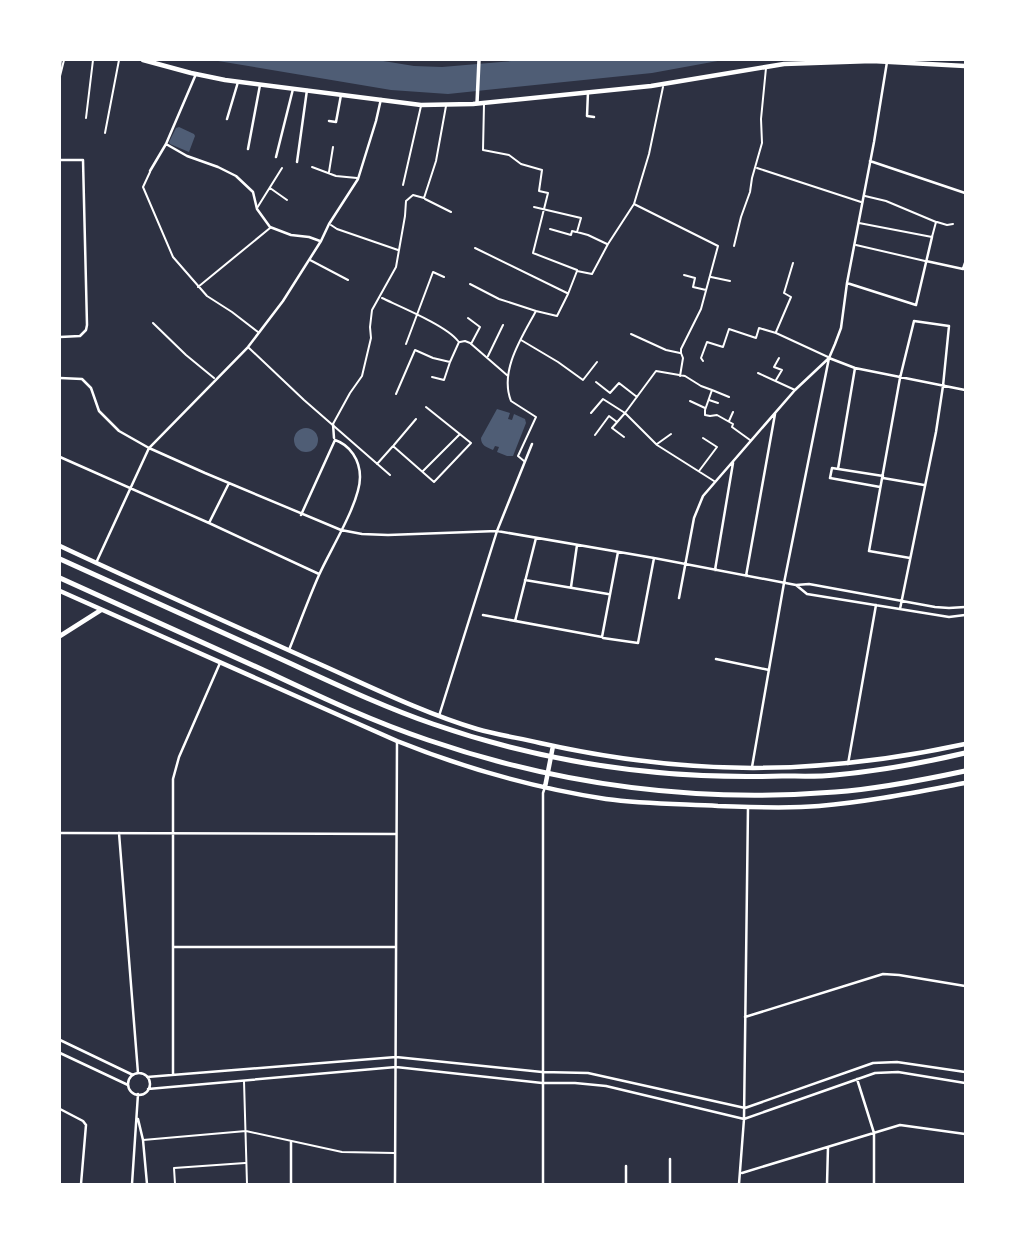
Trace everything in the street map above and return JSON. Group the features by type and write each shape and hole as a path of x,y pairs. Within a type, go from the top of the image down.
{"highway":[{"path":"60,559 374,701 432,724 554,757 622,769 750,777 834,775 965,753"},
{"path":"60,578 344,707 414,735 480,757 573,779 685,792 774,794 836,792 965,771"}],"main road":[{"path":"143,60 238,82 421,105 480,103 663,84 784,64 887,62 965,66"},
{"path":"60,546 439,716 478,729 553,746 637,761 752,769 848,764 965,744"},
{"path":"60,591 397,741 488,773 545,787 609,799 748,807 817,806 887,798 965,783"},
{"path":"60,636 101,610"},
{"path":"545,787 553,746"}],"street":[{"path":"479,60 480,103"},
{"path":"752,769 784,583 829,358 841,328 846,283 887,62"},
{"path":"150,171 166,144 195,74"},
{"path":"227,120 238,82"},
{"path":"248,149 260,85"},
{"path":"276,157 293,89"},
{"path":"297,162 307,90"},
{"path":"588,92 587,116 594,117"},
{"path":"329,121 336,122 341,95"},
{"path":"96,563 149,448 248,347 283,301 321,242 358,179 381,99"},
{"path":"166,144 187,156 236,176 253,192 257,209 271,227 321,242"},
{"path":"60,160 83,160 87,325 80,336 60,337"},
{"path":"870,161 965,193"},
{"path":"846,283 916,305 932,237"},
{"path":"926,261 963,269 965,263"},
{"path":"900,609 926,485 943,386 949,326 914,321 900,378 869,551 910,558"},
{"path":"829,358 855,369 965,390"},
{"path":"680,598 698,505 703,496 795,390 829,358"},
{"path":"838,469 855,369"},
{"path":"60,379 82,379 91,388 99,411 119,431 149,448 341,530 388,535 497,531 796,585 809,584 935,607 965,607"},
{"path":"746,576 775,414"},
{"path":"301,515 335,440 333,424"},
{"path":"289,650 319,574 357,494 359,467 344,443 335,440"},
{"path":"439,716 497,531 532,444"},
{"path":"60,457 319,574"},
{"path":"715,570 734,460"},
{"path":"881,487 830,478 832,468 926,485"},
{"path":"209,523 229,484"},
{"path":"515,621 536,538"},
{"path":"571,587 577,545"},
{"path":"602,637 618,552"},
{"path":"482,615 639,643 654,558"},
{"path":"525,580 609,594"},
{"path":"807,594 809,584"},
{"path":"796,585 807,594 948,617 965,615"},
{"path":"848,764 876,604"},
{"path":"934,614 935,607"},
{"path":"716,660 769,670"},
{"path":"173,1075 173,779 220,663"},
{"path":"395,1185 397,741"},
{"path":"542,1185 545,787"},
{"path":"739,1185 745,1108 748,807"},
{"path":"60,833 397,834"},
{"path":"119,833 138,1073"},
{"path":"173,947 396,947"},
{"path":"745,1017 883,974 965,985"},
{"path":"60,1040 133,1075"},
{"path":"60,1053 128,1085 131,1091 138,1094 148,1089 396,1067 542,1083 606,1086 744,1119 875,1073 898,1072 965,1083"},
{"path":"128,1085 130,1078 138,1073 147,1077 396,1057 597,1075 745,1108 873,1063 897,1062 965,1072"},
{"path":"147,1077 148,1089"},
{"path":"857,1079 874,1133 874,1185"},
{"path":"132,1185 138,1094"},
{"path":"60,1109 86,1125 80,1185"},
{"path":"137,1113 143,1140 147,1185"},
{"path":"740,1173 900,1125 965,1134"},
{"path":"291,1142 291,1185"},
{"path":"827,1185 828,1147"},
{"path":"134,1153 144,1153"},
{"path":"670,1159 670,1185"},
{"path":"625,1185 626,1166"}],"lane":[{"path":"60,68 62,60"},
{"path":"60,75 62,60"},
{"path":"86,118 93,60"},
{"path":"105,133 119,60"},
{"path":"734,246 762,143 761,119 766,67"},
{"path":"480,103 483,150 509,155 521,164 542,170 539,191 548,193 533,253 577,271 592,274 634,204 649,154 663,84"},
{"path":"404,185 421,105"},
{"path":"424,198 436,161 446,105"},
{"path":"328,173 333,148"},
{"path":"312,167 336,176 358,179"},
{"path":"756,167 862,203"},
{"path":"257,209 282,168"},
{"path":"150,171 143,187 173,257 207,296 259,333"},
{"path":"270,187 287,200"},
{"path":"333,424 362,376 371,338 372,310 396,267 406,201 413,195 451,212"},
{"path":"863,196 886,201 936,222 953,224"},
{"path":"634,204 718,246 701,309 683,344 680,376"},
{"path":"534,207 581,218 577,232"},
{"path":"858,223 932,237 936,222"},
{"path":"329,225 399,250"},
{"path":"198,287 271,227"},
{"path":"551,229 570,235 572,231 577,232 608,244"},
{"path":"854,245 926,261"},
{"path":"475,248 568,293"},
{"path":"309,260 348,280"},
{"path":"776,333 792,297 784,293 793,263"},
{"path":"470,284 499,299 557,316 577,271"},
{"path":"406,344 433,272 444,277"},
{"path":"684,275 695,278 693,287 707,290"},
{"path":"710,277 730,281"},
{"path":"380,297 454,335 459,342"},
{"path":"524,462 517,456 536,417 511,401 508,376 520,340 536,311"},
{"path":"468,318 480,327 471,345"},
{"path":"153,323 217,380"},
{"path":"487,357 503,325"},
{"path":"703,361 701,358 706,342 723,346 729,329 756,338 759,328 776,333 829,358"},
{"path":"631,334 681,353"},
{"path":"520,340 583,380 597,362"},
{"path":"459,342 466,341 508,376"},
{"path":"432,377 444,380 459,342"},
{"path":"248,347 390,475"},
{"path":"396,394 415,350 450,362"},
{"path":"776,381 782,370 774,367 779,358"},
{"path":"624,437 612,428 656,371 680,376 729,397"},
{"path":"758,373 795,390"},
{"path":"596,382 610,393 619,383 638,397"},
{"path":"712,390 704,412 707,416 717,415 733,424 732,427 751,441"},
{"path":"591,413 603,399 625,412 657,445 715,482"},
{"path":"709,400 718,403"},
{"path":"690,401 705,409"},
{"path":"393,446 434,482 471,443 426,407"},
{"path":"729,422 733,412"},
{"path":"595,435 609,416 617,422"},
{"path":"377,464 416,419"},
{"path":"423,472 460,434"},
{"path":"657,445 671,434"},
{"path":"698,472 717,447 703,438"},
{"path":"701,455 708,460"},
{"path":"244,1080 247,1185"},
{"path":"143,1140 246,1131 342,1152 395,1153"},
{"path":"175,1185 174,1168 246,1163"}],"water":[{"path":"212,60 377,60 442,67 524,60 723,60 652,73 448,94 391,90"},
{"path":"179,127 195,136 189,152 169,142"},
{"path":"497,409 510,413 508,419 512,420 514,414 525,419 526,423 513,456 497,452 499,447 495,446 493,450 481,441"},
{"path":"306,428 314,432 318,440 314,448 306,452 298,448 294,440 298,432"}]}
